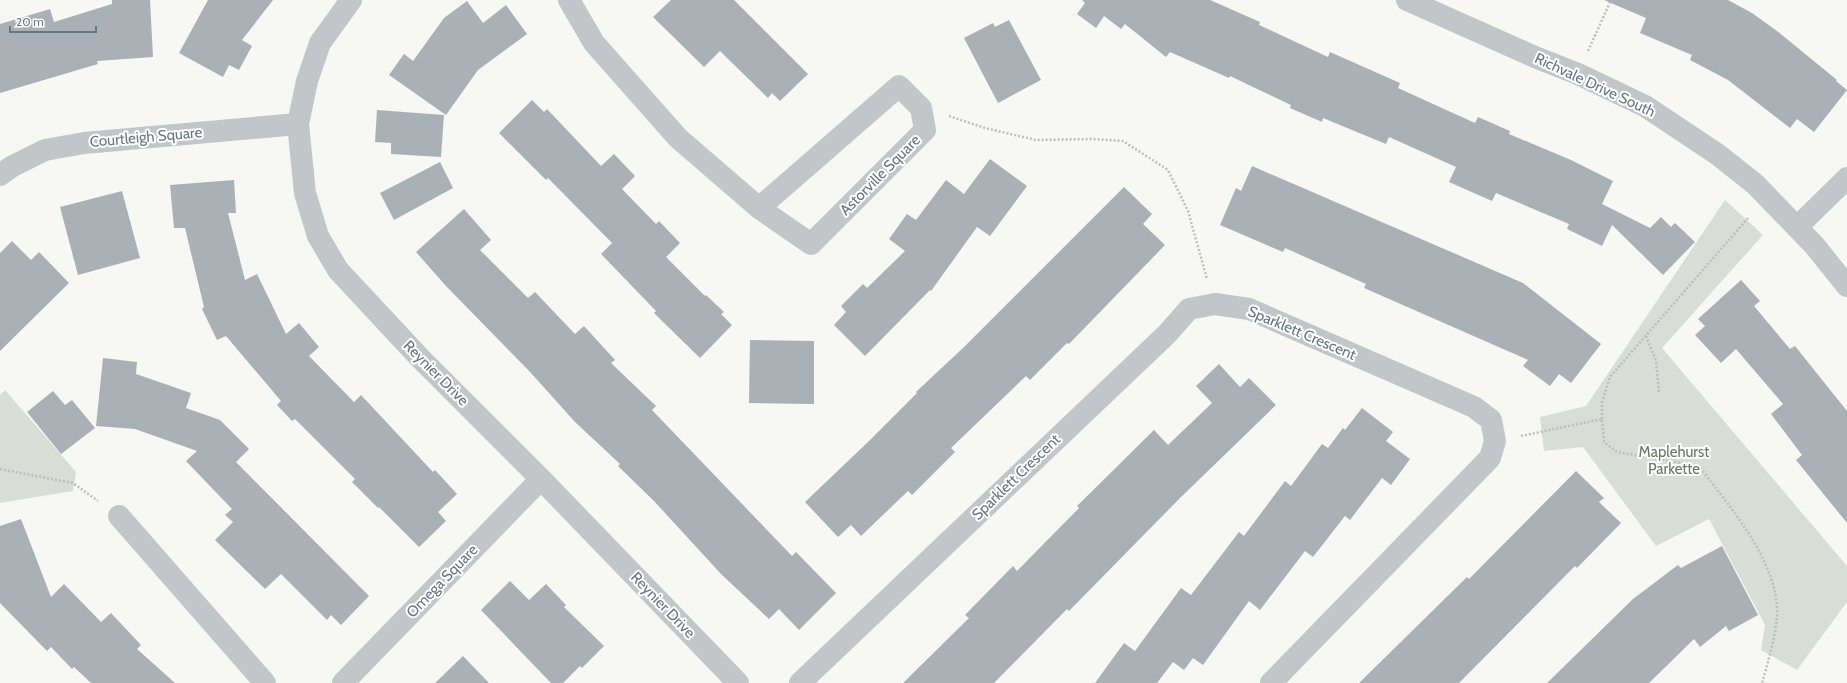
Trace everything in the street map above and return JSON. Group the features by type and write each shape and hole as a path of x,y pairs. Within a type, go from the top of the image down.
{"street":[{"name":"Reynier Drive","path":"351,0 320,44 307,82 298,124 305,193 318,236 338,270 418,357 541,479 738,683"},
{"name":"Astorville Square","path":"569,0 594,43 678,138 758,208 810,244 925,130 921,108"},
{"name":"Richvale Drive South","path":"1407,0 1535,57 1578,74 1645,106 1718,154 1755,184 1814,245 1847,286"},
{"path":"758,208 899,86 921,108"},
{"name":"Courtleigh Square","path":"0,175 11,167 45,150 84,143 298,124"},
{"path":"1797,227 1847,178"},
{"name":"Sparklett Crescent","path":"800,683 1162,339 1189,308 1215,304 1249,309 1474,407 1491,420 1495,441"},
{"path":"1271,683 1490,458 1495,441"},
{"name":"Omega Square","path":"343,683 541,479"},
{"path":"118,516 265,683"}],"path":[{"path":"1578,74 1611,0"},
{"path":"921,108 985,128 1036,140 1093,139 1123,141 1168,170 1188,211 1215,304"},
{"path":"1748,218 1610,377 1602,402 1602,419 1604,442 1617,452 1699,466 1754,540 1773,584 1777,617 1762,683"},
{"path":"1646,336 1656,361 1659,393"},
{"path":"1495,441 1602,419"},
{"path":"0,469 73,483 118,516"}],"green space":[{"name":"Maplehurst Parkette","path":"1725,200 1763,235 1662,348 1847,566 1847,602 1797,670 1761,650 1765,625 1709,519 1656,546 1583,447 1544,451 1540,417 1586,406"},
{"path":"5,390 76,472 73,491 0,503 0,395"}],"building":[{"path":"112,0 150,0 153,57 97,61 98,64 0,93 0,24 50,9 54,22 112,4"},
{"path":"208,0 273,0 242,40 252,46 239,70 229,65 223,77 179,53"},
{"path":"671,0 734,0 808,74 780,101 772,93 768,98 720,51 704,67 653,17"},
{"path":"1082,0 1210,0 1260,22 1259,25 1328,57 1330,52 1400,83 1398,88 1475,123 1478,117 1510,131 1509,134 1571,160 1613,181 1602,204 1650,228 1661,217 1671,227 1675,223 1695,242 1663,275 1612,225 1602,246 1567,229 1569,224 1496,193 1492,201 1449,182 1456,167 1389,137 1386,144 1323,118 1322,122 1290,108 1291,105 1230,76 1229,78 1170,52 1166,57 1125,24 1121,29 1104,16 1096,28 1077,14 1085,3"},
{"path":"1604,0 1728,0 1752,13 1777,31 1837,80 1836,81 1847,90 1814,132 1797,119 1790,128 1728,80 1690,60 1692,55 1640,33 1646,18"},
{"path":"467,1 483,23 506,5 527,34 478,70 446,115 389,75 404,54 413,61 444,18"},
{"path":"1009,20 1041,80 998,103 964,38 993,23 995,27"},
{"path":"532,100 544,112 547,109 601,166 614,154 635,176 622,189 656,224 659,221 680,243 666,257 705,296 706,295 724,312 721,314 732,325 700,358 654,313 656,311 601,254 612,243 548,178 546,180 499,133"},
{"path":"377,110 444,115 441,157 391,154 391,143 375,142"},
{"path":"990,159 1027,186 990,236 977,227 931,291 930,290 865,356 834,325 846,312 841,306 863,284 867,288 905,251 889,239 907,214 916,220 946,180 964,194"},
{"path":"440,162 453,188 394,220 380,193"},
{"path":"1252,166 1523,283 1601,344 1571,383 1559,374 1550,386 1523,366 1528,360 1364,288 1366,284 1285,248 1283,252 1220,225 1236,188 1241,191"},
{"path":"234,180 236,213 228,213 245,280 257,274 286,334 299,323 319,347 309,356 354,402 361,395 433,472 435,470 457,494 438,512 446,521 419,547 352,482 355,479 295,419 292,421 277,405 281,401 226,336 217,340 202,309 204,307 185,228 174,228 170,185"},
{"path":"1124,187 1152,214 1143,224 1165,245 1069,344 1067,343 1030,380 1026,376 951,448 955,452 912,495 908,491 861,536 851,525 838,537 805,502 868,442 917,393 916,392 964,347"},
{"path":"122,191 140,258 78,275 60,207"},
{"path":"464,209 491,240 480,250 528,298 535,292 575,334 584,326 615,360 611,363 656,406 652,410 792,556 796,552 836,593 799,630 779,609 769,619 721,574 654,501 618,466 620,464 575,422 531,373 446,286 416,252"},
{"path":"12,241 31,260 39,252 69,283 0,351 0,253"},
{"path":"1741,280 1760,301 1754,306 1790,349 1795,346 1847,411 1847,523 1796,460 1802,455 1771,414 1783,404 1736,349 1721,363 1695,335 1705,326 1698,319"},
{"path":"750,340 814,341 814,404 749,403"},
{"path":"103,358 137,362 136,374 191,393 186,408 220,420 249,449 236,462 369,596 341,625 331,615 327,620 281,574 265,589 215,540 233,522 225,515 232,509 186,461 197,451 135,429 96,426"},
{"path":"1219,364 1240,387 1249,378 1276,405 1180,498 1069,611 1067,609 994,683 903,683 969,618 965,615 1013,566 1017,571 1079,508 1077,506 1154,430 1168,445 1212,403 1196,386"},
{"path":"53,391 65,405 72,400 95,428 61,454 27,412"},
{"path":"1362,408 1393,432 1386,441 1410,459 1391,485 1382,478 1350,520 1345,516 1313,557 1305,551 1260,610 1249,601 1203,665 1193,658 1184,670 1173,662 1157,683 1095,683 1124,643 1135,651 1181,588 1191,595 1239,532 1244,536 1285,481 1291,486 1322,444 1328,448 1343,428 1345,430"},
{"path":"1576,471 1604,498 1599,502 1621,523 1577,568 1575,566 1459,683 1359,683 1467,577 1469,579"},
{"path":"21,519 51,597 64,584 101,622 111,613 141,645 137,649 175,683 91,683 74,667 72,669 51,647 47,651 0,603 0,526"},
{"path":"1722,546 1758,615 1729,631 1726,626 1700,647 1694,639 1649,683 1547,683 1633,599 1678,565 1681,568"},
{"path":"510,581 529,600 546,584 566,605 564,607 604,646 582,668 580,666 563,683 551,683 481,610"},
{"path":"463,656 489,683 435,683"}]}
